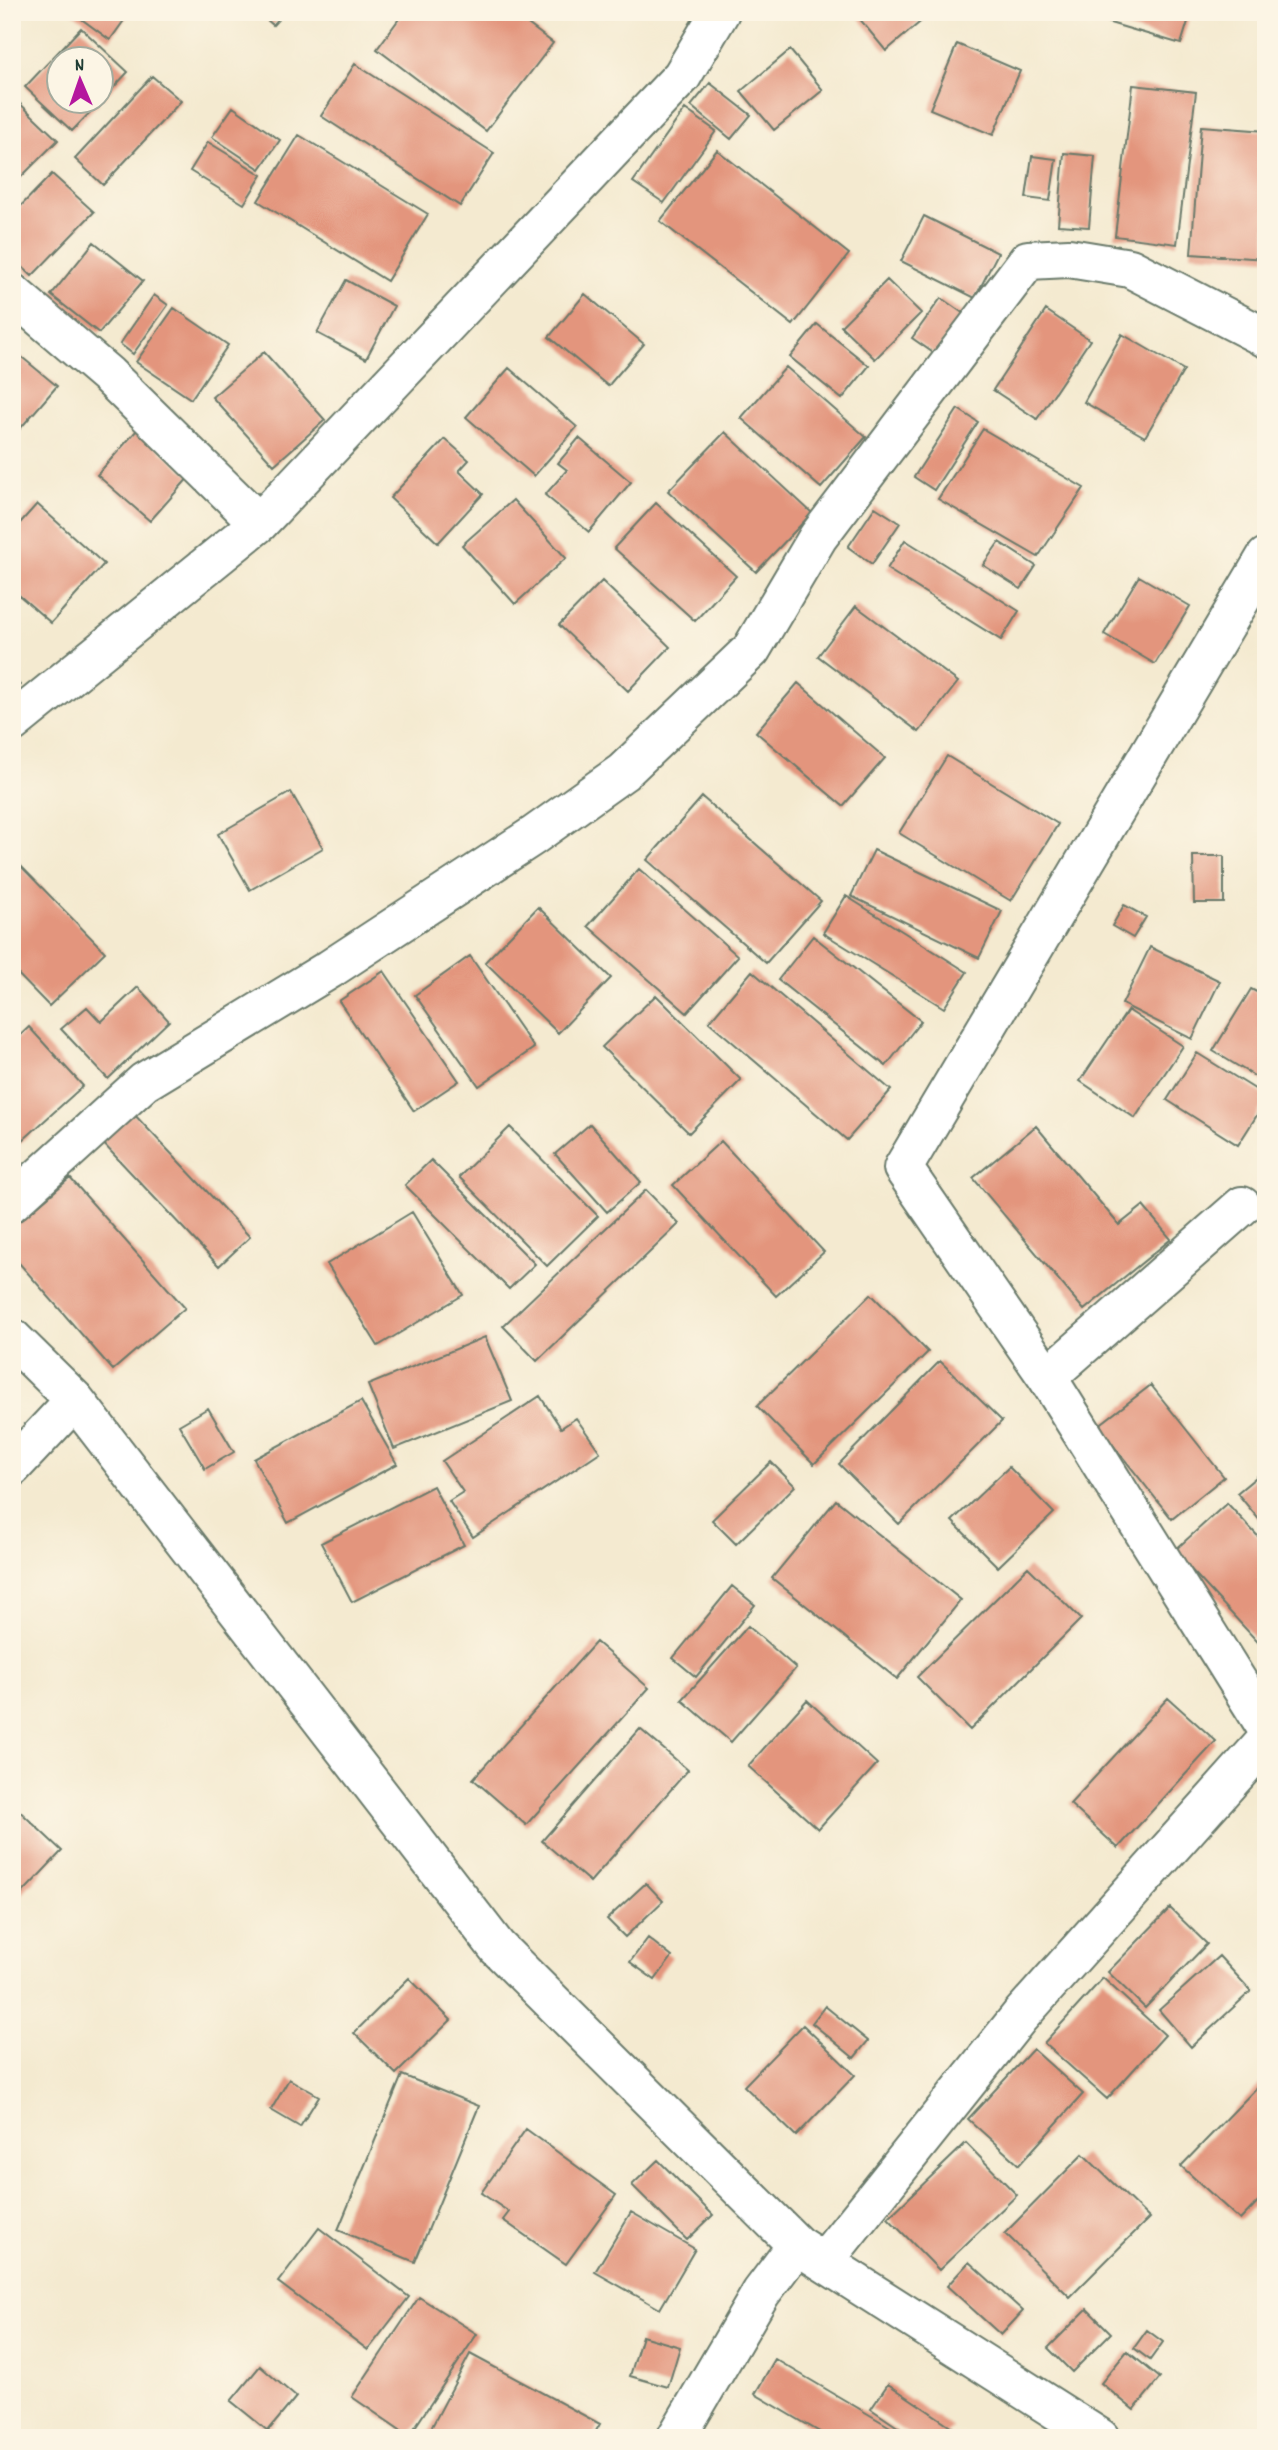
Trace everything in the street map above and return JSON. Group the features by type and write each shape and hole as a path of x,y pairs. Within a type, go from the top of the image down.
{"street":[{"path":"12,723 259,523 682,76 720,12"},
{"path":"12,1202 144,1082 330,969 623,772 751,650 818,537 1028,260 1069,258 1130,268 1266,338"},
{"path":"12,293 108,375 259,523"},
{"path":"1266,557 903,1168 1047,1377 1266,1727"},
{"path":"1047,1377 1242,1206"},
{"path":"12,1338 75,1400 497,1947 811,2252 1100,2438"},
{"path":"12,1467 75,1400"},
{"path":"676,2438 761,2293 811,2252 1266,1741"}],"building":[{"path":"72,12 130,12 110,40"},
{"path":"258,12 285,12 273,25"},
{"path":"404,12 512,12 553,43 486,131 377,49"},
{"path":"854,12 932,12 886,51"},
{"path":"1084,12 1191,12 1181,44 1083,15"},
{"path":"81,28 100,46 64,46"},
{"path":"957,44 1020,71 993,135 930,109"},
{"path":"790,50 823,90 774,130 741,91"},
{"path":"116,61 128,72 116,85"},
{"path":"355,64 494,153 460,206 321,116"},
{"path":"46,65 46,107 25,87"},
{"path":"152,76 181,101 103,185 75,159"},
{"path":"710,83 751,115 731,139 691,106"},
{"path":"1133,85 1196,92 1177,244 1115,236"},
{"path":"12,96 58,140 12,186"},
{"path":"233,107 280,140 260,169 212,137"},
{"path":"685,109 716,131 664,203 633,182"},
{"path":"56,116 86,116 72,131"},
{"path":"1201,126 1266,131 1266,259 1191,254"},
{"path":"299,135 428,214 387,281 258,201"},
{"path":"208,142 262,175 244,204 190,171"},
{"path":"717,150 849,254 793,325 660,221"},
{"path":"1064,153 1095,156 1089,227 1058,225"},
{"path":"1032,156 1056,159 1050,201 1026,198"},
{"path":"52,174 94,212 32,276 12,257 12,215"},
{"path":"924,216 998,253 975,298 901,261"},
{"path":"94,242 143,281 99,333 51,295"},
{"path":"346,280 394,306 366,359 317,333"},
{"path":"887,280 921,313 875,359 841,326"},
{"path":"585,294 644,344 608,386 549,337"},
{"path":"154,295 168,305 133,354 120,344"},
{"path":"941,298 964,314 935,354 912,338"},
{"path":"174,308 228,345 191,399 136,362"},
{"path":"1046,310 1090,340 1037,419 993,390"},
{"path":"817,324 869,366 842,399 790,357"},
{"path":"1122,334 1184,370 1145,437 1084,402"},
{"path":"12,349 57,386 12,438"},
{"path":"264,352 325,420 274,465 212,397"},
{"path":"786,367 866,437 821,488 741,418"},
{"path":"509,368 577,427 534,476 466,417"},
{"path":"958,409 978,422 934,490 914,477"},
{"path":"983,429 1084,488 1038,557 938,499"},
{"path":"137,430 190,476 150,521 97,475"},
{"path":"725,432 812,513 756,572 668,491"},
{"path":"579,438 631,482 589,532 545,495 567,470 558,463"},
{"path":"445,439 469,460 459,471 483,494 438,543 390,498"},
{"path":"513,500 566,558 515,604 462,545"},
{"path":"656,503 736,576 695,621 614,548"},
{"path":"37,504 104,564 51,623 12,589 12,532"},
{"path":"875,507 900,523 872,564 848,547"},
{"path":"905,540 1019,611 1001,640 887,569"},
{"path":"999,542 1036,566 1021,589 983,565"},
{"path":"1139,576 1190,606 1155,664 1104,634"},
{"path":"602,581 670,647 628,691 559,625"},
{"path":"856,606 958,682 919,732 818,656"},
{"path":"12,677 20,685 12,692"},
{"path":"798,683 885,758 843,806 756,732"},
{"path":"947,756 1058,824 1011,901 899,833"},
{"path":"291,792 323,848 250,890 218,834"},
{"path":"702,797 821,901 766,963 647,860"},
{"path":"874,850 1002,911 979,958 851,896"},
{"path":"1193,856 1224,856 1224,903 1194,903"},
{"path":"12,857 105,952 49,1006 12,968"},
{"path":"639,869 738,956 687,1013 588,926"},
{"path":"846,896 967,972 944,1008 823,933"},
{"path":"1124,905 1146,917 1133,938 1112,926"},
{"path":"538,907 611,978 558,1033 485,962"},
{"path":"813,936 921,1021 886,1066 778,980"},
{"path":"1150,947 1220,981 1192,1039 1122,1004"},
{"path":"470,956 534,1048 479,1086 415,995"},
{"path":"384,971 459,1081 414,1111 339,1001"},
{"path":"752,971 891,1090 847,1140 709,1022"},
{"path":"138,987 169,1021 108,1079 61,1029 87,1007 101,1022"},
{"path":"1251,989 1266,997 1266,1083 1213,1051"},
{"path":"656,995 741,1080 689,1133 602,1047"},
{"path":"1128,1010 1183,1046 1135,1118 1080,1081"},
{"path":"29,1027 83,1086 12,1150 12,1043"},
{"path":"1197,1053 1266,1096 1266,1101 1238,1145 1167,1100"},
{"path":"131,1111 250,1237 219,1266 100,1140"},
{"path":"590,1124 641,1182 607,1212 555,1154"},
{"path":"1036,1126 1119,1225 1143,1206 1171,1239 1084,1310 973,1178"},
{"path":"510,1127 598,1216 547,1266 459,1177"},
{"path":"721,1141 824,1252 776,1296 673,1185"},
{"path":"431,1160 535,1264 509,1289 405,1185"},
{"path":"70,1178 185,1308 113,1370 12,1255 12,1228"},
{"path":"646,1190 679,1224 537,1361 503,1326"},
{"path":"412,1212 463,1295 378,1346 327,1264"},
{"path":"871,1294 928,1352 814,1464 757,1406"},
{"path":"485,1337 512,1401 394,1449 368,1385"},
{"path":"940,1361 1002,1421 899,1524 839,1464"},
{"path":"1151,1385 1224,1477 1172,1519 1098,1426"},
{"path":"540,1396 561,1428 576,1418 600,1452 473,1537 449,1501 463,1492 442,1461"},
{"path":"361,1401 397,1464 288,1523 254,1459"},
{"path":"208,1408 234,1452 205,1469 179,1425"},
{"path":"771,1462 795,1486 736,1544 712,1520"},
{"path":"1009,1467 1054,1513 998,1567 952,1521"},
{"path":"1266,1469 1266,1528 1237,1493"},
{"path":"433,1486 464,1545 352,1602 321,1543"},
{"path":"836,1500 961,1600 897,1679 772,1578"},
{"path":"1227,1503 1266,1545 1266,1651 1174,1551"},
{"path":"1028,1567 1081,1619 970,1730 917,1677"},
{"path":"732,1586 755,1605 696,1677 673,1658"},
{"path":"748,1626 796,1668 731,1742 682,1700"},
{"path":"596,1642 649,1688 526,1825 473,1779"},
{"path":"1168,1698 1216,1741 1118,1848 1070,1804"},
{"path":"807,1700 877,1764 818,1829 748,1766"},
{"path":"640,1729 688,1770 590,1882 542,1841"},
{"path":"12,1804 62,1851 12,1904"},
{"path":"646,1883 663,1901 625,1937 607,1919"},
{"path":"1170,1908 1207,1944 1145,2008 1108,1972"},
{"path":"648,1938 672,1957 655,1980 630,1962"},
{"path":"1219,1956 1251,1991 1191,2047 1159,2010"},
{"path":"409,1978 451,2020 396,2074 354,2033"},
{"path":"1103,1978 1165,2035 1107,2099 1044,2043"},
{"path":"825,2006 868,2041 854,2058 812,2023"},
{"path":"803,2025 855,2075 796,2136 744,2086"},
{"path":"1033,2049 1083,2094 1019,2165 968,2119"},
{"path":"402,2075 479,2106 415,2262 338,2230"},
{"path":"1266,2078 1266,2193 1240,2220 1181,2166"},
{"path":"289,2079 319,2096 300,2127 271,2110"},
{"path":"526,2129 616,2195 566,2264 503,2220 509,2212 481,2193"},
{"path":"966,2143 1017,2195 939,2270 888,2218"},
{"path":"1083,2154 1149,2218 1070,2297 1005,2233"},
{"path":"658,2160 713,2215 687,2240 632,2185"},
{"path":"631,2212 695,2249 660,2309 595,2272"},
{"path":"319,2228 409,2297 368,2350 278,2282"},
{"path":"969,2262 1023,2311 1001,2335 947,2286"},
{"path":"419,2297 477,2334 409,2436 352,2397"},
{"path":"1087,2309 1111,2333 1072,2372 1048,2348"},
{"path":"1147,2330 1163,2342 1150,2360 1134,2348"},
{"path":"642,2336 680,2347 668,2387 630,2376"},
{"path":"1127,2351 1160,2378 1134,2410 1101,2383"},
{"path":"470,2354 600,2424 592,2438 435,2438 428,2434"},
{"path":"775,2359 897,2431 893,2438 830,2438 755,2394"},
{"path":"260,2366 296,2397 268,2431 231,2401"},
{"path":"888,2384 952,2427 944,2438 914,2438 871,2409"}]}
